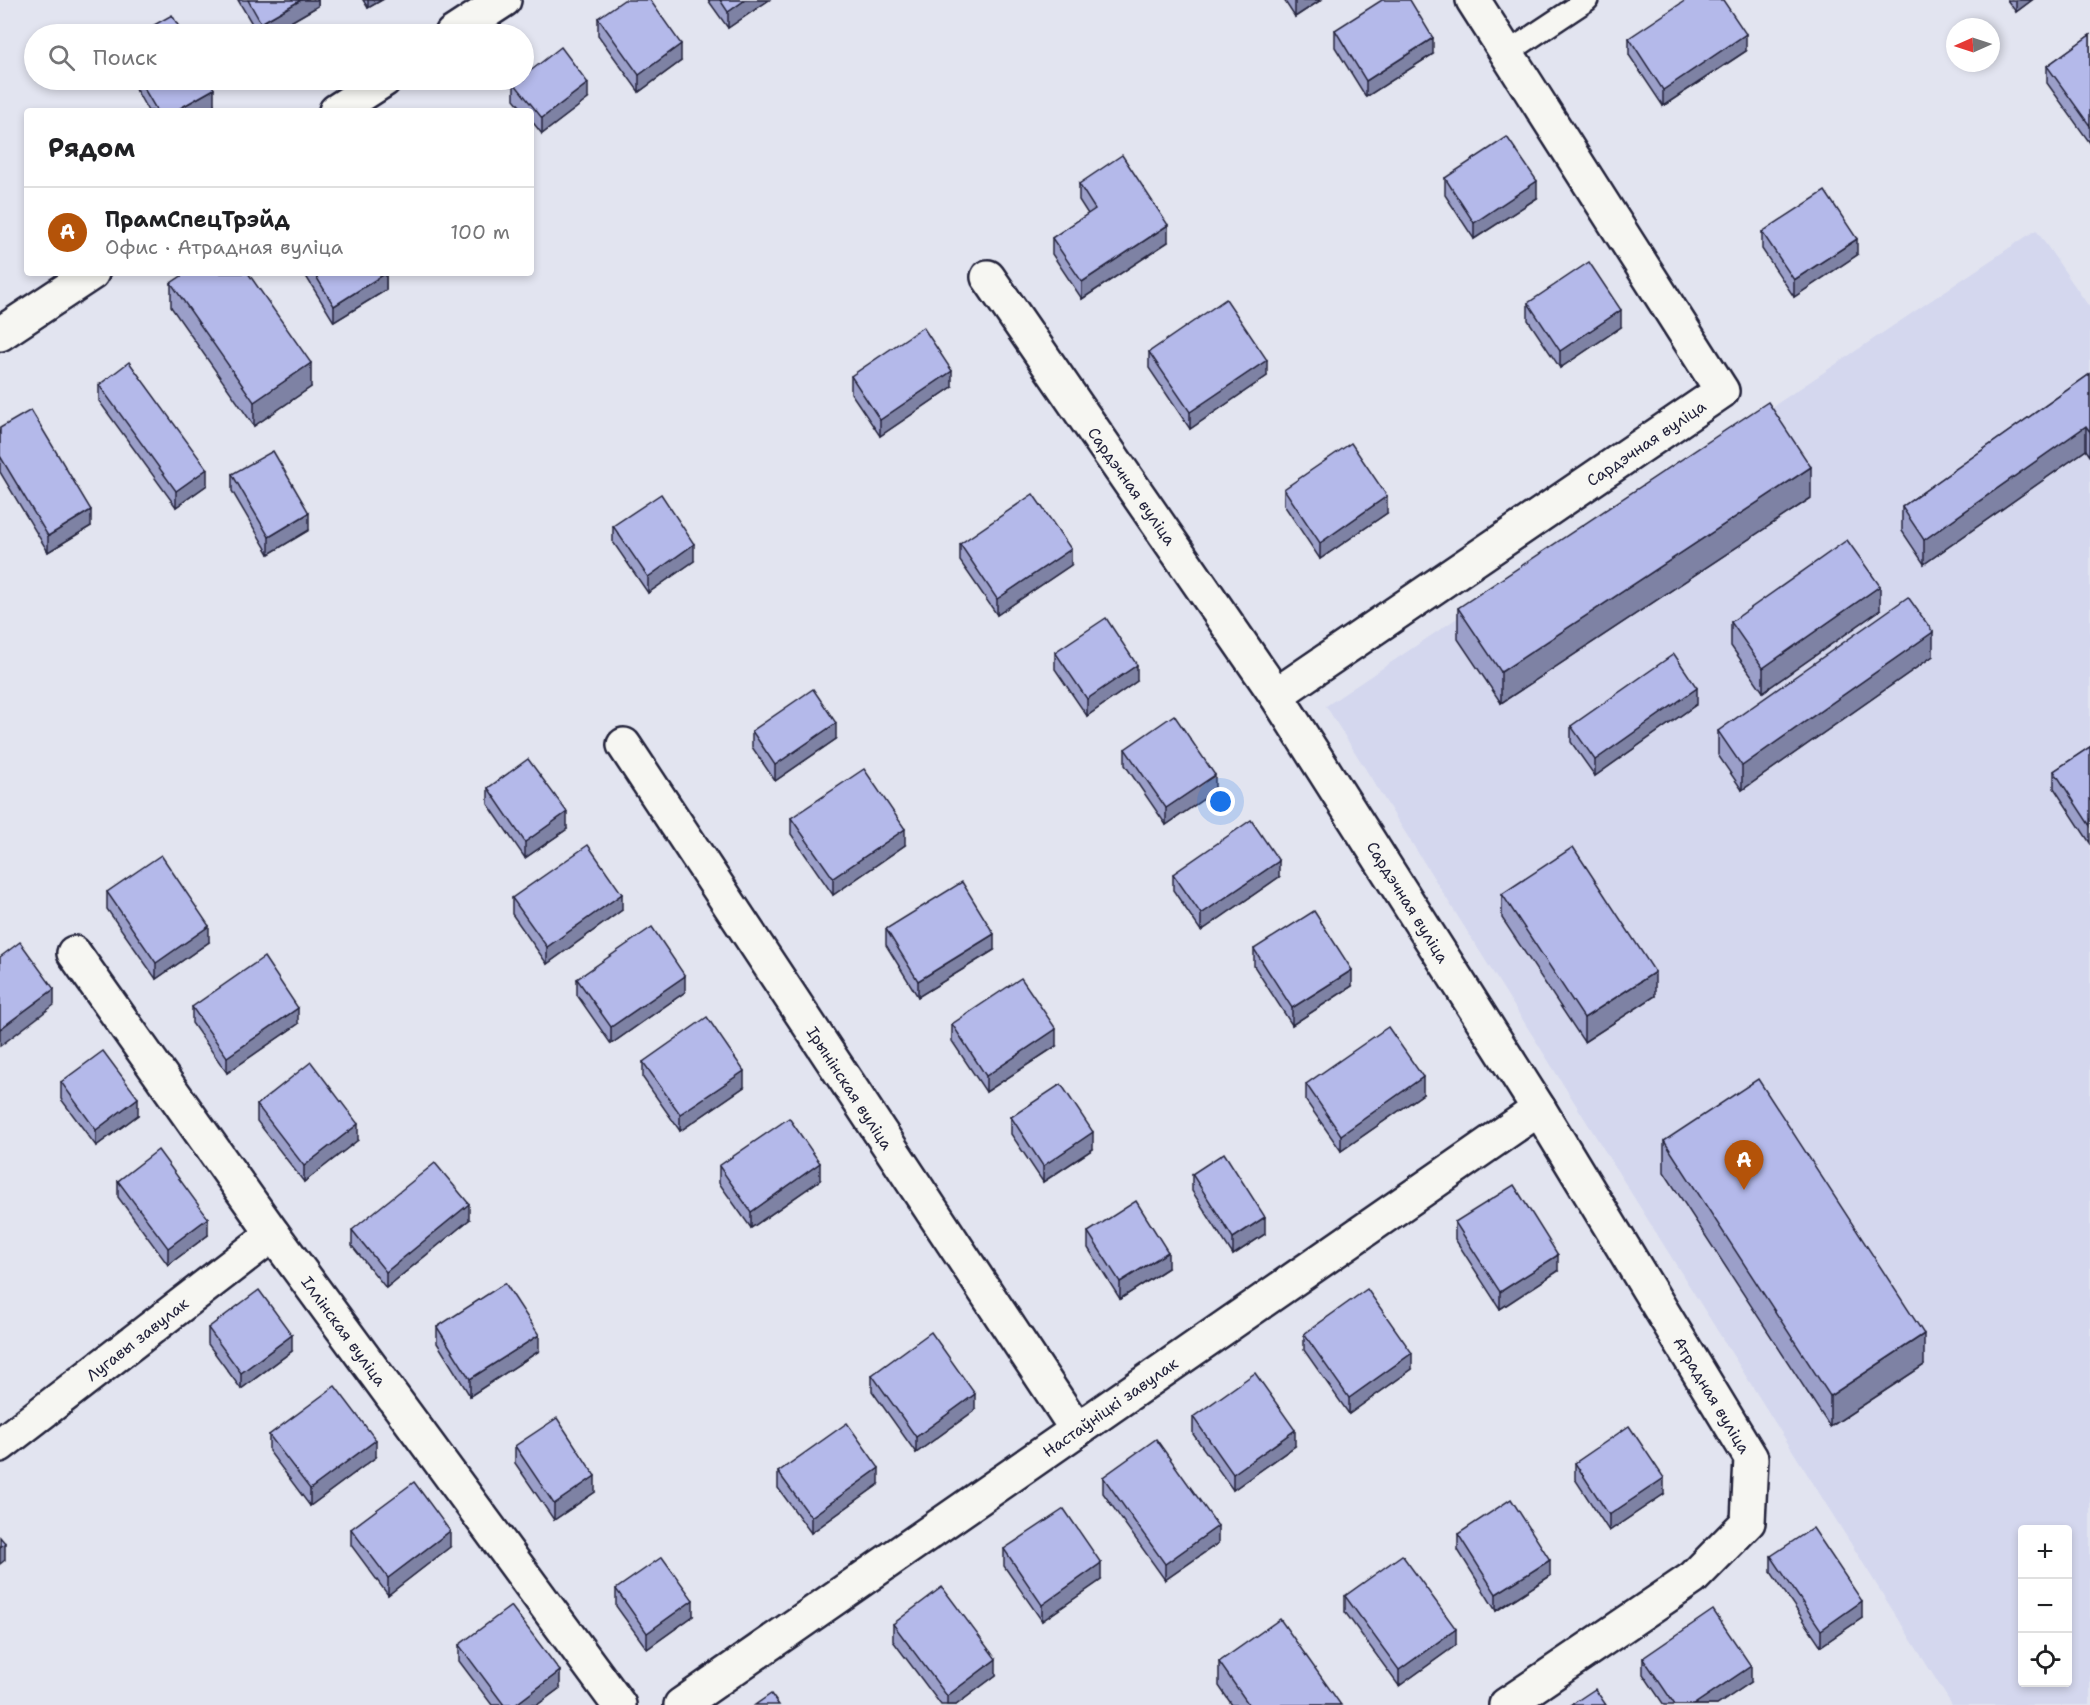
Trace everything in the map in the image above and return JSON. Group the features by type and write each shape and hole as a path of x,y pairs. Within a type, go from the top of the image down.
{"street":[{"path":"467,24 504,0"},
{"name":"Сардэчная вуліца","path":"1276,695 1722,391 1473,0"},
{"path":"341,108 369,90"},
{"path":"0,334 87,276"},
{"name":"Сардэчная вуліца","path":"988,277 1276,695 1539,1109"},
{"name":"Ірынінская вуліца","path":"624,745 1077,1430"},
{"name":"Іллінская вуліца","path":"74,953 273,1234 619,1705"},
{"name":"Настаўніцкі завулак","path":"681,1705 1539,1109"},
{"name":"Атрадная вуліца","path":"1506,1705 1693,1578 1748,1522 1751,1458 1539,1109"},
{"name":"Лугавы завулак","path":"0,1445 273,1234"}],"lane":[{"path":"1507,53 1587,0"}],"shaded area":[{"path":"2036,230 2090,308 2090,1705 1952,1705 1326,706"}],"building":[{"path":"248,0 301,0 261,23"},
{"path":"624,0 650,0 681,44 639,75 598,18"},
{"path":"720,0 745,0 728,12"},
{"path":"1382,0 1410,0 1433,38 1366,81 1335,30"},
{"path":"1686,0 1723,0 1746,34 1663,90 1629,38"},
{"path":"172,15 177,24 156,24"},
{"path":"2090,35 2090,126 2047,66"},
{"path":"561,47 588,83 542,118 520,90 534,90 534,68"},
{"path":"145,90 212,90 180,108 155,108"},
{"path":"1507,137 1537,181 1474,223 1445,178"},
{"path":"1122,155 1168,225 1082,282 1052,238 1095,209 1079,184"},
{"path":"1825,191 1857,239 1794,280 1762,232"},
{"path":"1589,262 1621,310 1560,351 1528,303"},
{"path":"182,276 250,276 311,363 254,402 171,283"},
{"path":"316,276 381,276 334,306"},
{"path":"1226,299 1267,360 1190,412 1149,352"},
{"path":"923,327 952,371 880,420 851,376"},
{"path":"129,362 207,469 176,491 99,385"},
{"path":"2090,374 2090,432 2086,426 1924,540 1902,507"},
{"path":"1768,402 1811,467 1501,672 1458,608"},
{"path":"31,410 91,510 48,536 0,456 0,428"},
{"path":"1351,443 1387,496 1320,543 1284,489"},
{"path":"273,451 309,513 269,537 232,474"},
{"path":"661,494 694,544 648,577 613,526"},
{"path":"1033,494 1071,549 997,599 960,544"},
{"path":"1847,540 1880,586 1763,668 1731,622"},
{"path":"1908,597 1933,632 1742,766 1718,731"},
{"path":"1106,618 1137,665 1087,699 1055,652"},
{"path":"1674,654 1697,688 1595,760 1571,726"},
{"path":"813,689 836,723 775,765 752,731"},
{"path":"1174,715 1215,775 1166,808 1125,749"},
{"path":"2090,747 2090,826 2054,771"},
{"path":"528,759 567,812 525,842 488,788"},
{"path":"864,769 905,829 833,878 791,818"},
{"path":"1251,820 1279,861 1201,914 1173,874"},
{"path":"588,845 622,894 547,947 512,898"},
{"path":"1573,847 1655,972 1584,1018 1502,894"},
{"path":"161,855 209,926 156,963 107,892"},
{"path":"962,882 994,934 918,981 886,929"},
{"path":"1314,911 1352,970 1292,1008 1254,949"},
{"path":"652,927 685,976 611,1027 577,979"},
{"path":"20,942 54,989 0,1029 0,957"},
{"path":"264,957 298,1008 227,1057 192,1007"},
{"path":"1021,978 1056,1029 986,1076 952,1024"},
{"path":"707,1017 744,1071 680,1114 643,1062"},
{"path":"1388,1027 1423,1077 1341,1135 1306,1084"},
{"path":"103,1051 138,1098 96,1130 61,1082"},
{"path":"311,1062 358,1124 304,1166 257,1105"},
{"path":"1758,1079 1924,1334 1830,1396 1664,1141"},
{"path":"1061,1084 1093,1132 1043,1166 1011,1117"},
{"path":"789,1118 820,1163 751,1212 719,1166"},
{"path":"158,1150 208,1218 168,1248 118,1181"},
{"path":"1224,1153 1265,1217 1233,1238 1192,1174"},
{"path":"435,1163 469,1204 386,1272 352,1230"},
{"path":"1514,1185 1558,1255 1500,1292 1455,1222"},
{"path":"1136,1201 1168,1252 1120,1282 1088,1232"},
{"path":"505,1283 539,1335 470,1379 437,1327"},
{"path":"1367,1289 1412,1353 1349,1398 1304,1334"},
{"path":"259,1290 292,1335 241,1373 208,1328"},
{"path":"931,1332 975,1394 916,1437 872,1375"},
{"path":"1255,1373 1295,1430 1233,1474 1193,1417"},
{"path":"335,1386 376,1440 310,1489 269,1435"},
{"path":"557,1418 595,1476 554,1504 515,1446"},
{"path":"847,1423 879,1468 811,1517 778,1472"},
{"path":"1629,1426 1664,1478 1609,1515 1575,1463"},
{"path":"1156,1439 1218,1526 1165,1564 1103,1477"},
{"path":"414,1482 450,1531 388,1578 351,1529"},
{"path":"1511,1499 1550,1560 1496,1594 1458,1534"},
{"path":"1064,1509 1101,1563 1042,1605 1004,1549"},
{"path":"1813,1528 1862,1601 1821,1630 1771,1556"},
{"path":"0,1537 5,1543 0,1547"},
{"path":"1402,1555 1456,1629 1399,1670 1345,1596"},
{"path":"662,1557 693,1600 647,1633 616,1589"},
{"path":"942,1587 996,1659 947,1696 893,1624"},
{"path":"511,1606 560,1671 515,1705 504,1705 459,1645"},
{"path":"1713,1610 1751,1666 1693,1705 1675,1705 1643,1658"},
{"path":"1280,1619 1341,1705 1249,1705 1219,1662"},
{"path":"1595,1689 1606,1705 1571,1705"},
{"path":"771,1694 779,1705 755,1705"}],"place":[{"name":"ПрамСпецТрэйд","path":"1744,1190"}]}
